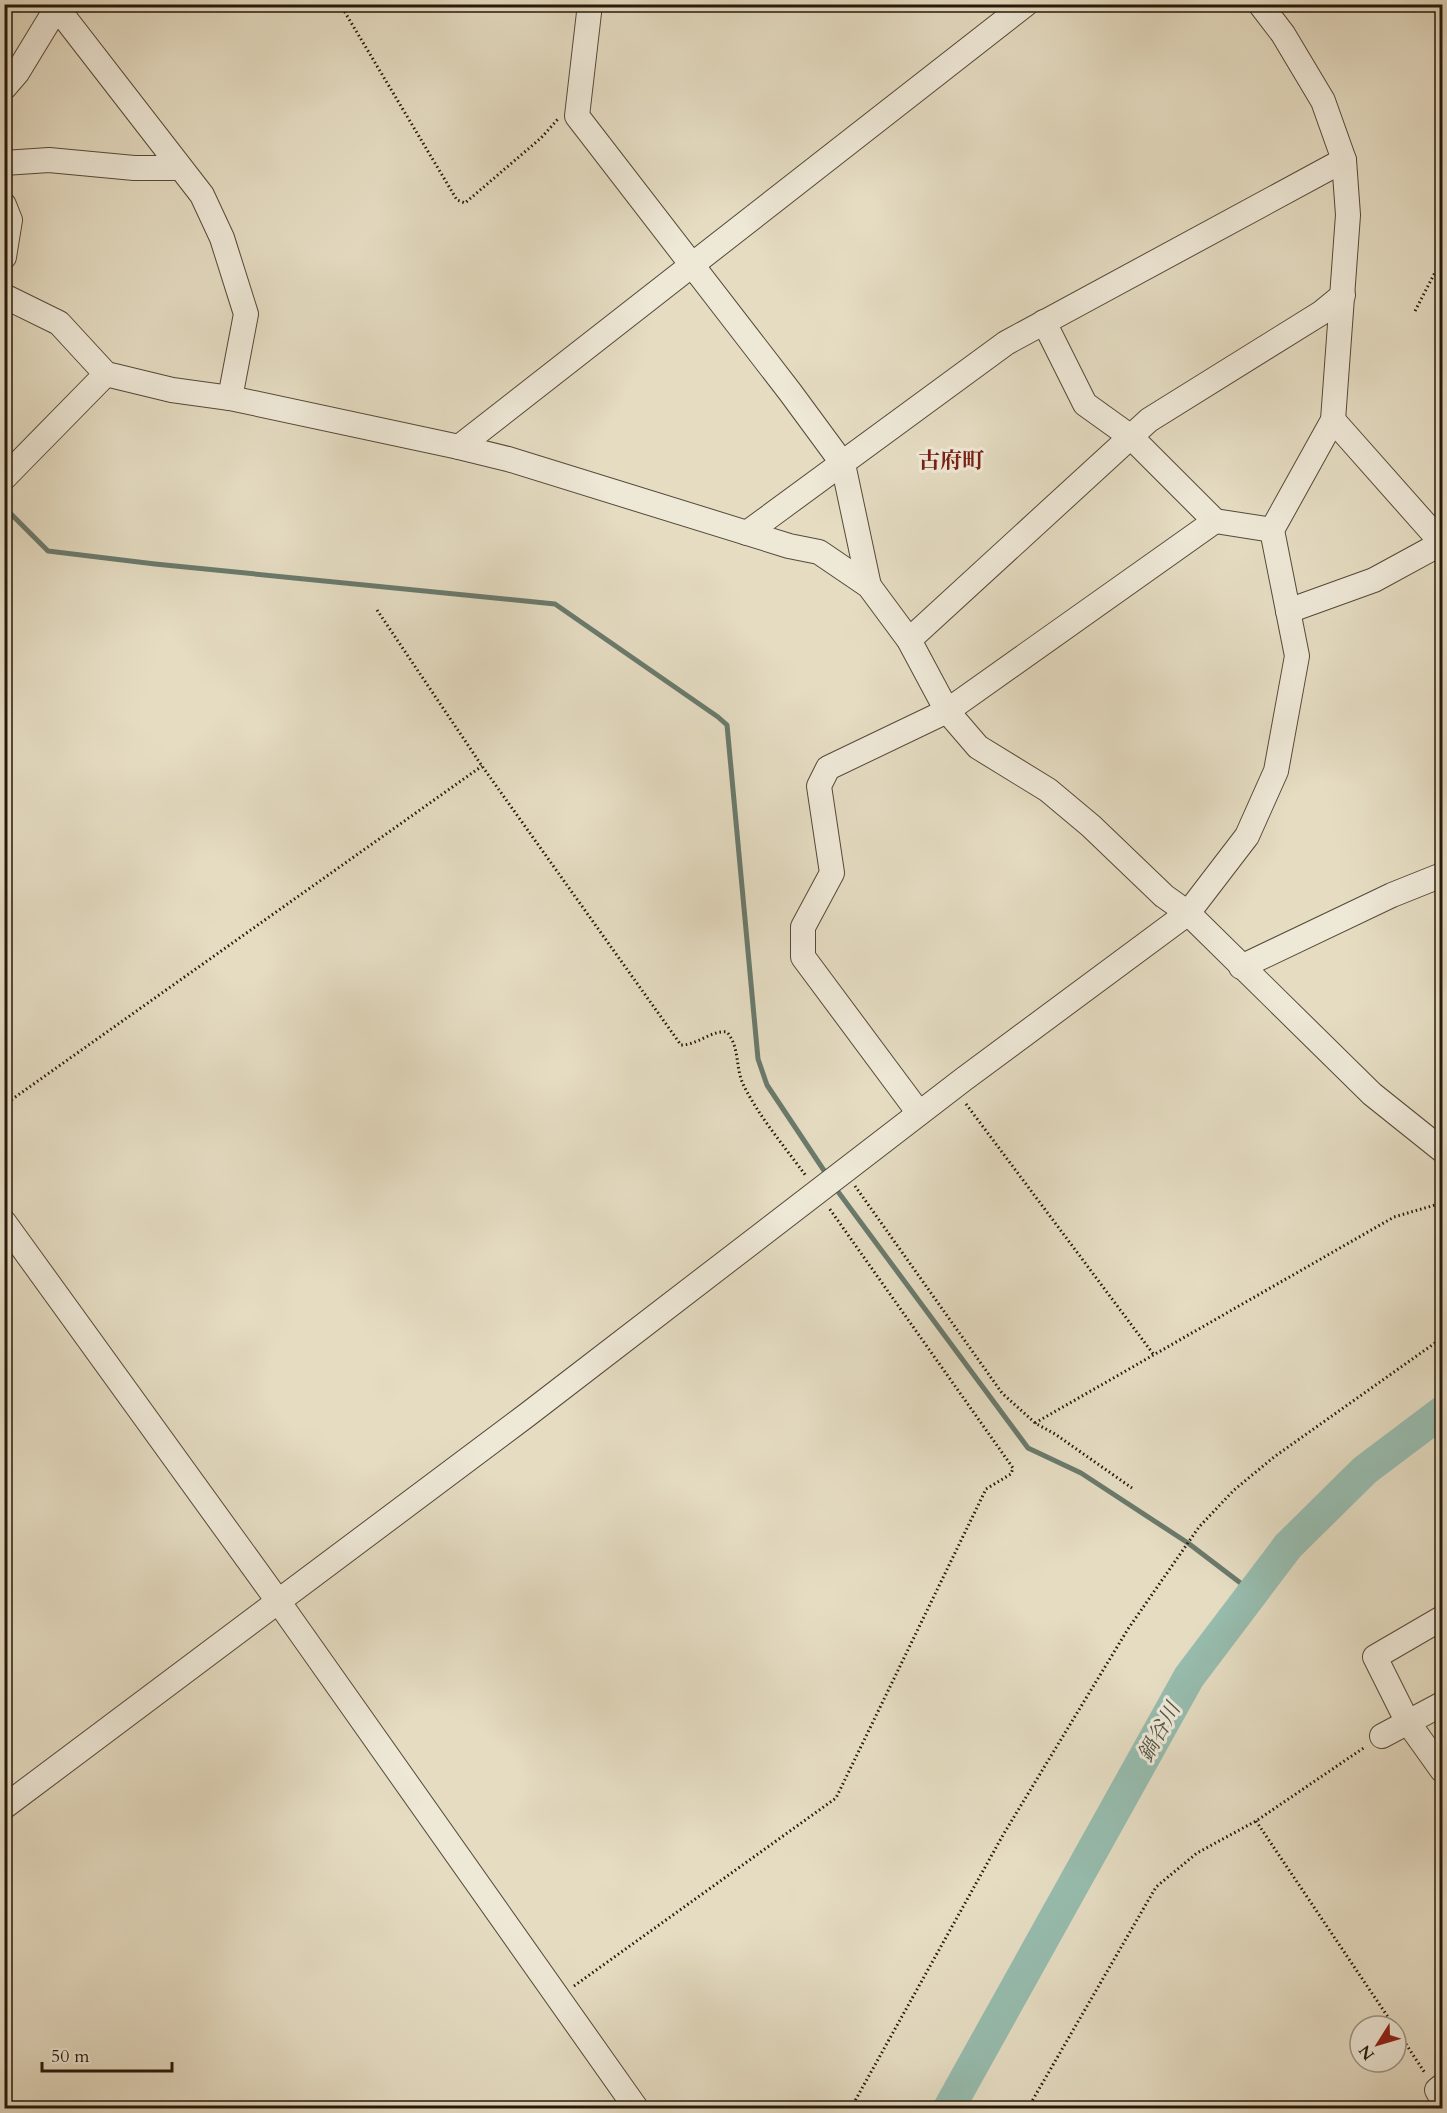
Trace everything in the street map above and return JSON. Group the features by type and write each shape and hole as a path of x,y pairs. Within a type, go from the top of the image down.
{"street":[{"path":"590,4 577,116 843,464 868,586"},
{"path":"459,447 1026,4"},
{"path":"4,1807 527,1415 817,1191 1188,913 1247,836 1276,771 1298,656 1272,530 1333,420 1348,215 1344,160 1323,101 1283,34 1260,4"},
{"path":"4,88 17,74 56,5 202,195 222,238 246,314 230,398"},
{"path":"4,163 49,160 134,168 180,168"},
{"path":"747,533 843,464 954,378 1006,342 1344,160"},
{"path":"4,205 10,220 4,257"},
{"path":"909,640 1149,420 1321,314 1343,294"},
{"path":"4,296 58,323 106,374 172,390 230,398 508,459 747,533 819,552 868,586 909,640 947,711 978,747 1048,789 1091,826 1164,896 1188,913 1371,1094 1443,1150"},
{"path":"1044,322 1085,405 1131,437 1215,521 1272,530"},
{"path":"4,477 106,374"},
{"path":"1288,612 1374,580 1442,543 1333,420"},
{"path":"920,1113 803,957 803,927 832,873 819,786 828,768 947,711 1215,521"},
{"path":"1241,967 1392,895 1443,875"},
{"path":"4,1222 278,1601 636,2109"},
{"path":"1443,1618 1375,1657 1407,1721 1443,1770"},
{"path":"1382,1736 1443,1704"}],"path":[{"path":"340,4 457,200 465,203 541,138 579,96"},
{"path":"1415,311 1443,259"},
{"path":"377,610 482,766 681,1045 692,1045 719,1031 727,1032 735,1041 741,1081 753,1102 1013,1468 1011,1474 986,1490 836,1797 558,1998"},
{"path":"4,1105 482,766"},
{"path":"954,1088 1154,1355"},
{"path":"844,1171 1002,1393 1035,1423 1055,1434 1132,1488"},
{"path":"1035,1423 1394,1217 1443,1203"},
{"path":"851,2109 1003,1835 1128,1629 1199,1527 1234,1490 1274,1456 1443,1338"},
{"path":"1028,2109 1156,1887 1197,1853 1256,1821 1382,1736"},
{"path":"1256,1821 1386,2014"},
{"path":"1408,2046 1441,2091"}],"waterway":[{"path":"4,507 48,551 155,564 555,604 718,717 727,725 758,1059 767,1085 825,1172"},
{"path":"839,1193 1028,1448 1081,1473 1188,1543 1251,1591"},
{"name":"鍋谷川","path":"949,2108 1189,1677 1288,1546 1365,1470 1442,1412"}],"district":[{"name":"古府町","path":"951,460"}]}
